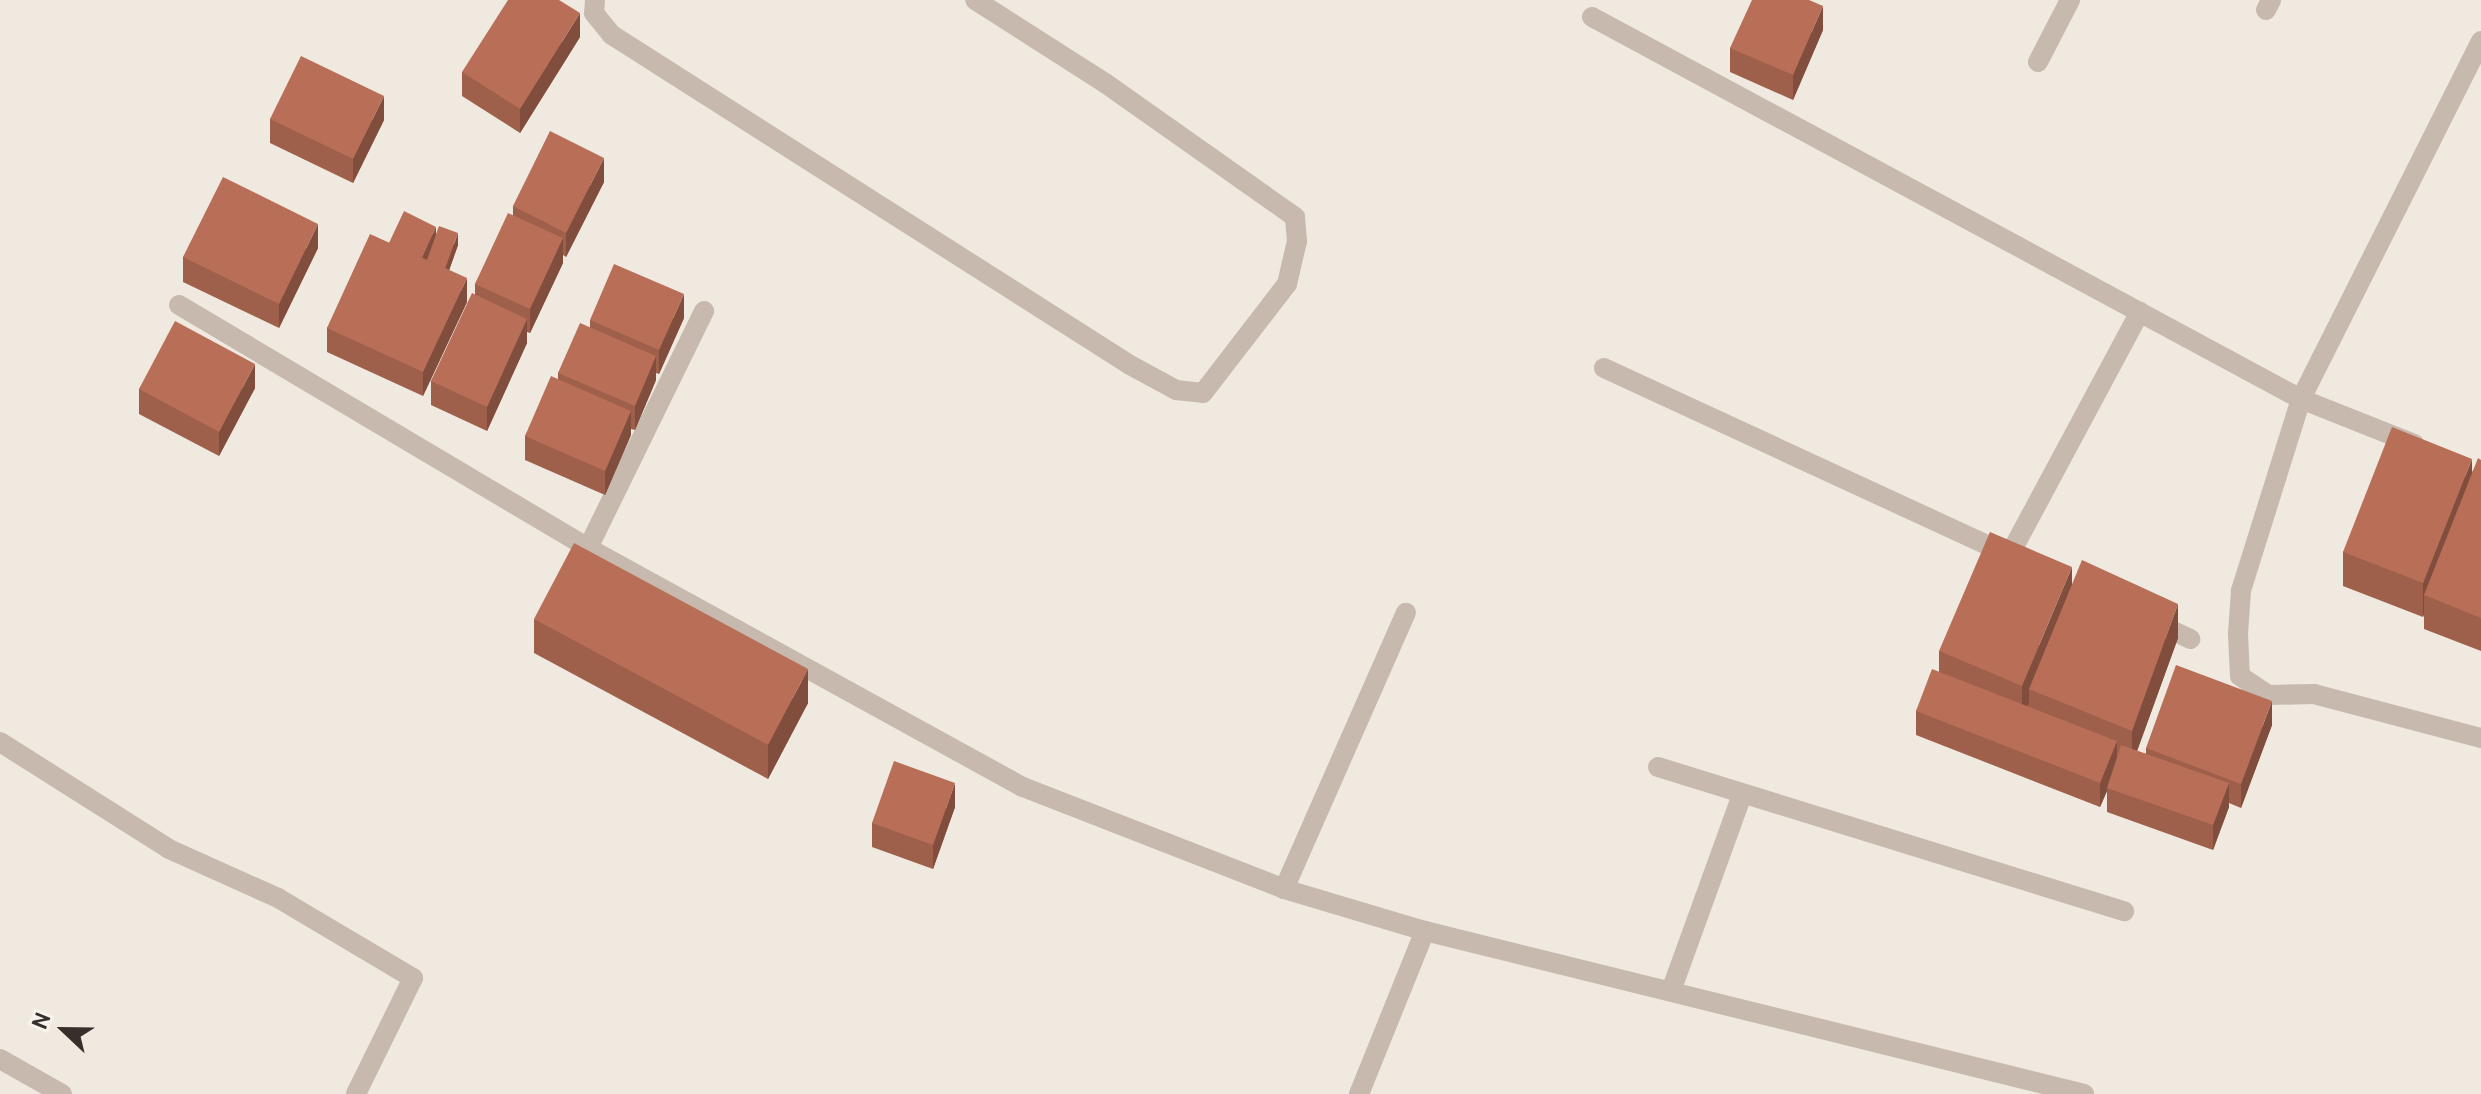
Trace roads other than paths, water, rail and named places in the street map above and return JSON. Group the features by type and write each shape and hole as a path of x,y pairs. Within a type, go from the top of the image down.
{"street":[{"path":"595,0 594,13 612,35 1130,365 1176,390 1203,393 1287,284 1297,241 1295,217 1105,83 975,0"},
{"path":"2038,62 2070,0"},
{"path":"1592,17 2301,399 2439,454"},
{"path":"2481,41 2301,399 2241,591 2240,676 2268,695 2314,694 2481,738"},
{"path":"179,305 588,548 1023,787 1284,889 1425,931 2084,1094"},
{"path":"588,548 704,311"},
{"path":"1604,368 2016,559 2140,312"},
{"path":"1284,889 1406,613"},
{"path":"2135,613 2191,639"},
{"path":"0,742 169,849 278,898 413,978 364,1091"},
{"path":"1658,767 2124,911"},
{"path":"1671,991 1742,795"},
{"path":"1359,1094 1425,931"},
{"path":"0,1059 62,1094"}]}
